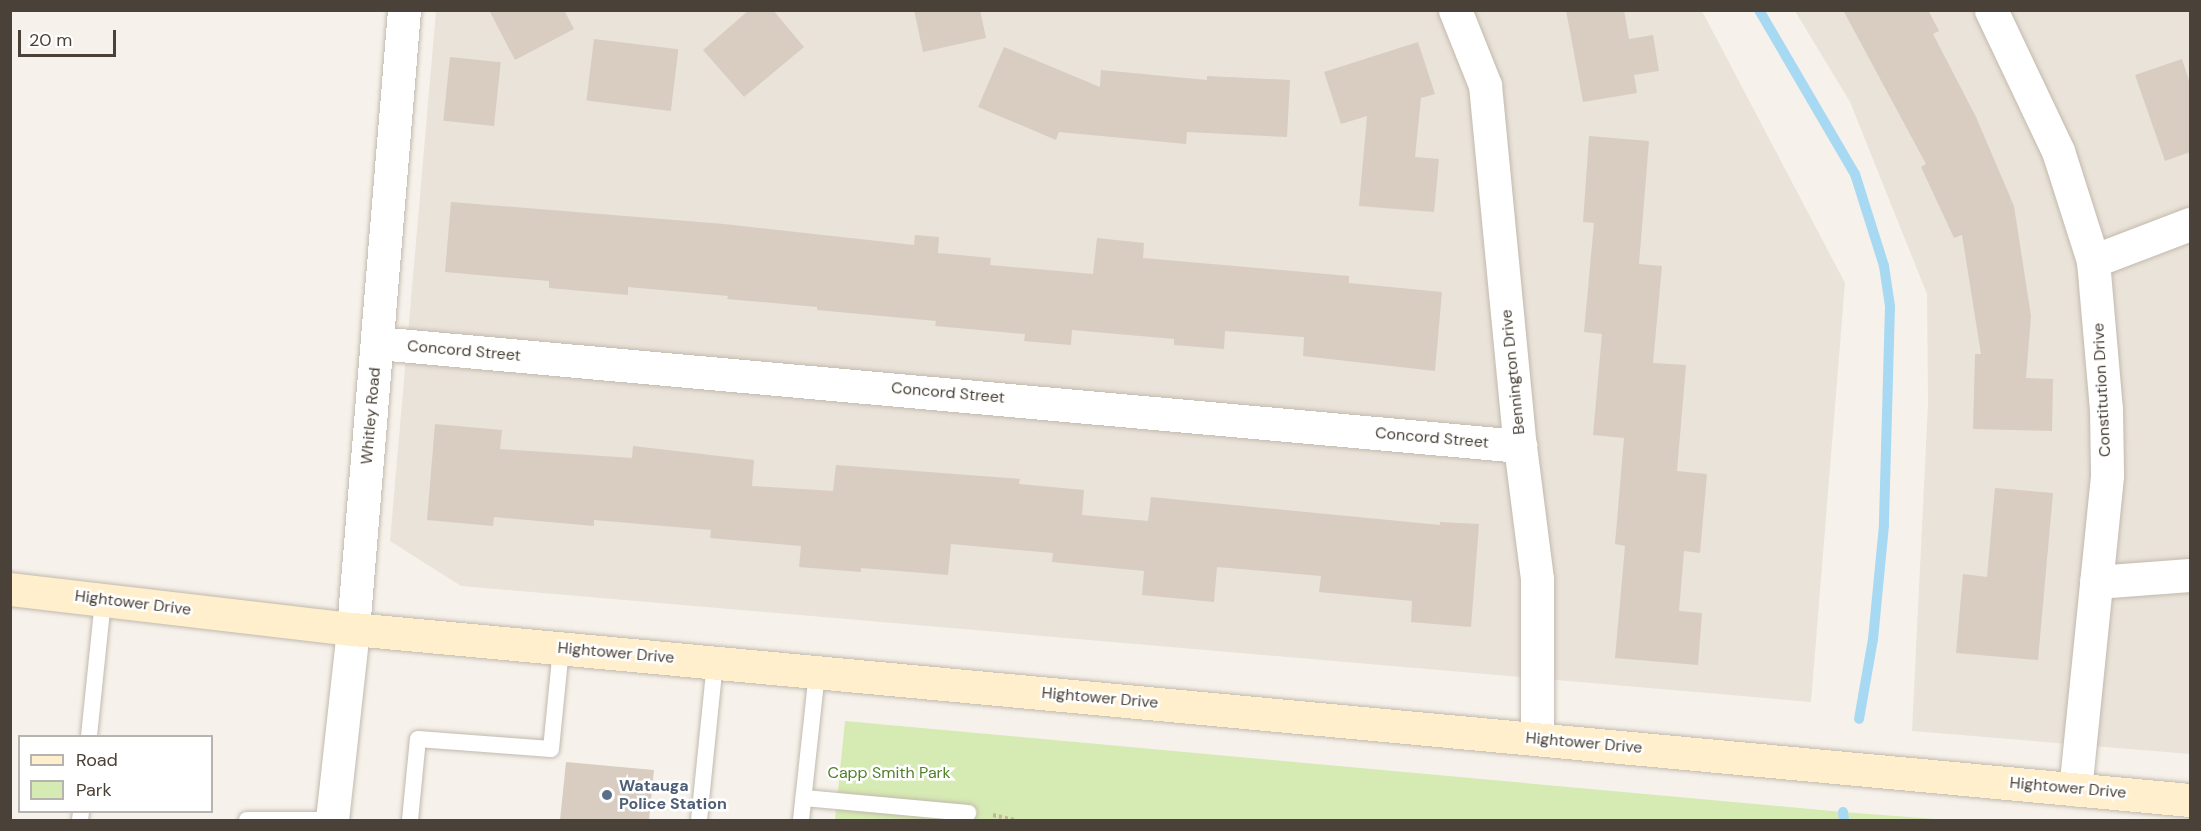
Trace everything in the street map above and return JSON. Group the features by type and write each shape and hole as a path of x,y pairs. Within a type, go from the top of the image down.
{"main road":[{"name":"Hightower Drive","path":"10,589 353,629 2190,800"}],"street":[{"name":"Whitley Road","path":"334,820 353,629 404,10"},
{"name":"Bennington Drive","path":"1455,10 1485,86 1520,446 1537,579 1537,739"},
{"name":"Constitution Drive","path":"1991,10 2058,152 2093,261 2106,432 2107,476 2075,789"},
{"path":"2093,261 2190,224"},
{"name":"Concord Street","path":"377,343 1520,446"},
{"path":"2096,582 2190,575"}],"lane":[{"path":"89,735 103,600"},
{"path":"410,820 418,739 551,749 561,648"},
{"path":"699,820 715,663"},
{"path":"801,820 817,672"},
{"path":"804,798 968,813"},
{"path":"247,820 334,820"}],"shaded area":[{"path":"436,11 1702,11 1845,283 1811,702 461,586 390,541"},
{"path":"1795,11 2190,11 2190,754 1912,731 1928,403 1927,294 1850,102"}],"green space":[{"name":"Capp Smith Park","path":"845,721 1843,812 1948,820 835,820"}],"building":[{"path":"489,10 564,10 574,29 515,60"},
{"path":"749,10 773,10 804,47 744,97 703,50"},
{"path":"914,10 980,10 986,38 923,52"},
{"path":"1566,10 1624,10 1629,39 1653,35 1659,71 1634,75 1637,93 1583,102"},
{"path":"1843,10 1928,10 1939,31 1933,34 1976,117 2014,206 2031,316 2026,378 2053,379 2052,431 1973,429 1975,354 1981,354 1962,235 1954,238 1921,167 1926,164"},
{"path":"594,39 678,49 671,111 586,101"},
{"path":"1418,42 1435,94 1421,98 1415,157 1439,159 1434,212 1359,206 1367,116 1341,124 1324,72"},
{"path":"1004,47 1100,87 1101,70 1207,80 1207,76 1290,80 1287,137 1187,132 1186,144 1059,132 1056,140 978,107"},
{"path":"450,57 501,62 494,126 443,121"},
{"path":"2182,59 2190,84 2190,152 2165,161 2135,75"},
{"path":"1589,136 1649,141 1639,264 1662,266 1653,363 1686,365 1677,471 1707,474 1700,553 1684,551 1679,611 1702,613 1698,665 1615,658 1625,546 1615,544 1624,438 1593,435 1602,334 1584,332 1594,223 1583,222"},
{"path":"451,202 724,224 914,245 915,235 939,237 938,253 991,258 990,265 1093,274 1097,238 1144,243 1143,258 1349,276 1349,283 1442,292 1435,371 1303,356 1304,337 1225,331 1224,349 1174,345 1174,339 1072,330 1071,345 1024,341 1025,334 935,326 936,321 817,310 817,307 727,299 728,296 628,287 628,295 549,288 549,281 445,272"},
{"path":"435,424 502,430 500,449 632,458 633,446 754,460 752,486 833,491 836,465 1020,479 1019,484 1084,490 1082,515 1148,521 1151,497 1440,525 1440,522 1479,524 1471,627 1411,622 1412,601 1319,592 1321,576 1217,567 1214,602 1142,595 1144,571 1052,562 1053,553 951,544 948,575 861,568 861,572 799,567 801,546 710,538 711,530 594,520 594,526 494,517 493,526 427,520"},
{"path":"1995,488 2053,493 2038,660 1956,653 1963,574 1987,577"},
{"name":"Watauga Police Station","path":"566,762 654,770 649,820 560,820"}],"waterway":[{"path":"1759,10 1855,174 1884,266 1890,306 1884,525 1873,639 1859,719"},
{"path":"1843,812 1844,820"}],"place":[{"name":"Watauga Police Station","path":"607,795"}]}
